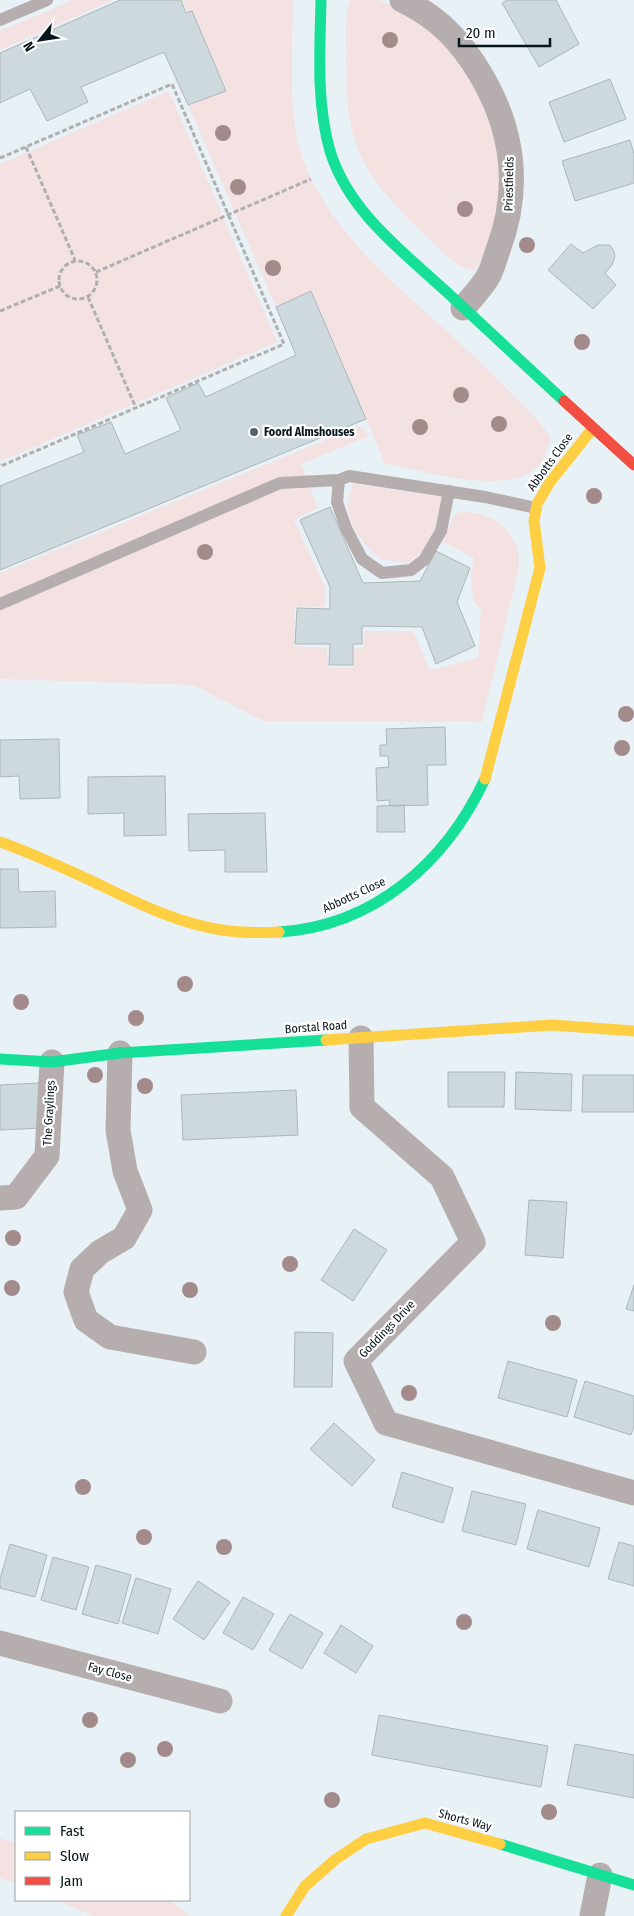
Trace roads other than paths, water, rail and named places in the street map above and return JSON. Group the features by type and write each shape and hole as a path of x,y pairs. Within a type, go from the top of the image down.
{"street":[{"path":"321,0 320,63 324,124 335,163 351,195 363,211 399,248 634,465"},
{"name":"Priestfields","path":"402,0 434,18 463,47 495,102 508,139 511,163 511,189 507,225 488,277 463,308"},
{"name":"Abbotts Close","path":"0,842 45,859 169,915 192,923 231,932 256,934 304,930 339,919 388,896 422,870 450,840 478,797 491,765 540,568 534,521 536,508 550,482 593,428"},
{"name":"Borstal Road","path":"0,1059 52,1062 120,1053 552,1025 634,1031"},
{"name":"Goddings Drive","path":"361,1038 362,1107 442,1177 473,1242 356,1361 386,1423 634,1493"},
{"path":"120,1053 118,1130 125,1171 140,1210 124,1238 100,1252 82,1270 76,1292 86,1320 110,1338 194,1352"},
{"name":"The Graylings","path":"0,1198 16,1197 47,1156 52,1062"},
{"name":"Fay Close","path":"0,1643 220,1701"},
{"name":"Shorts Way","path":"286,1916 305,1886 336,1859 366,1839 425,1823 544,1856 634,1885"},
{"path":"592,1916 600,1875"}],"lane":[{"path":"0,20 47,0"},
{"path":"0,604 280,483 339,480 349,476 486,496 536,508"},
{"path":"339,480 337,502 346,528 362,559 382,573 411,570 424,560 441,531 449,492"}],"place":[{"name":"Foord Almshouses","path":"254,432"}]}
